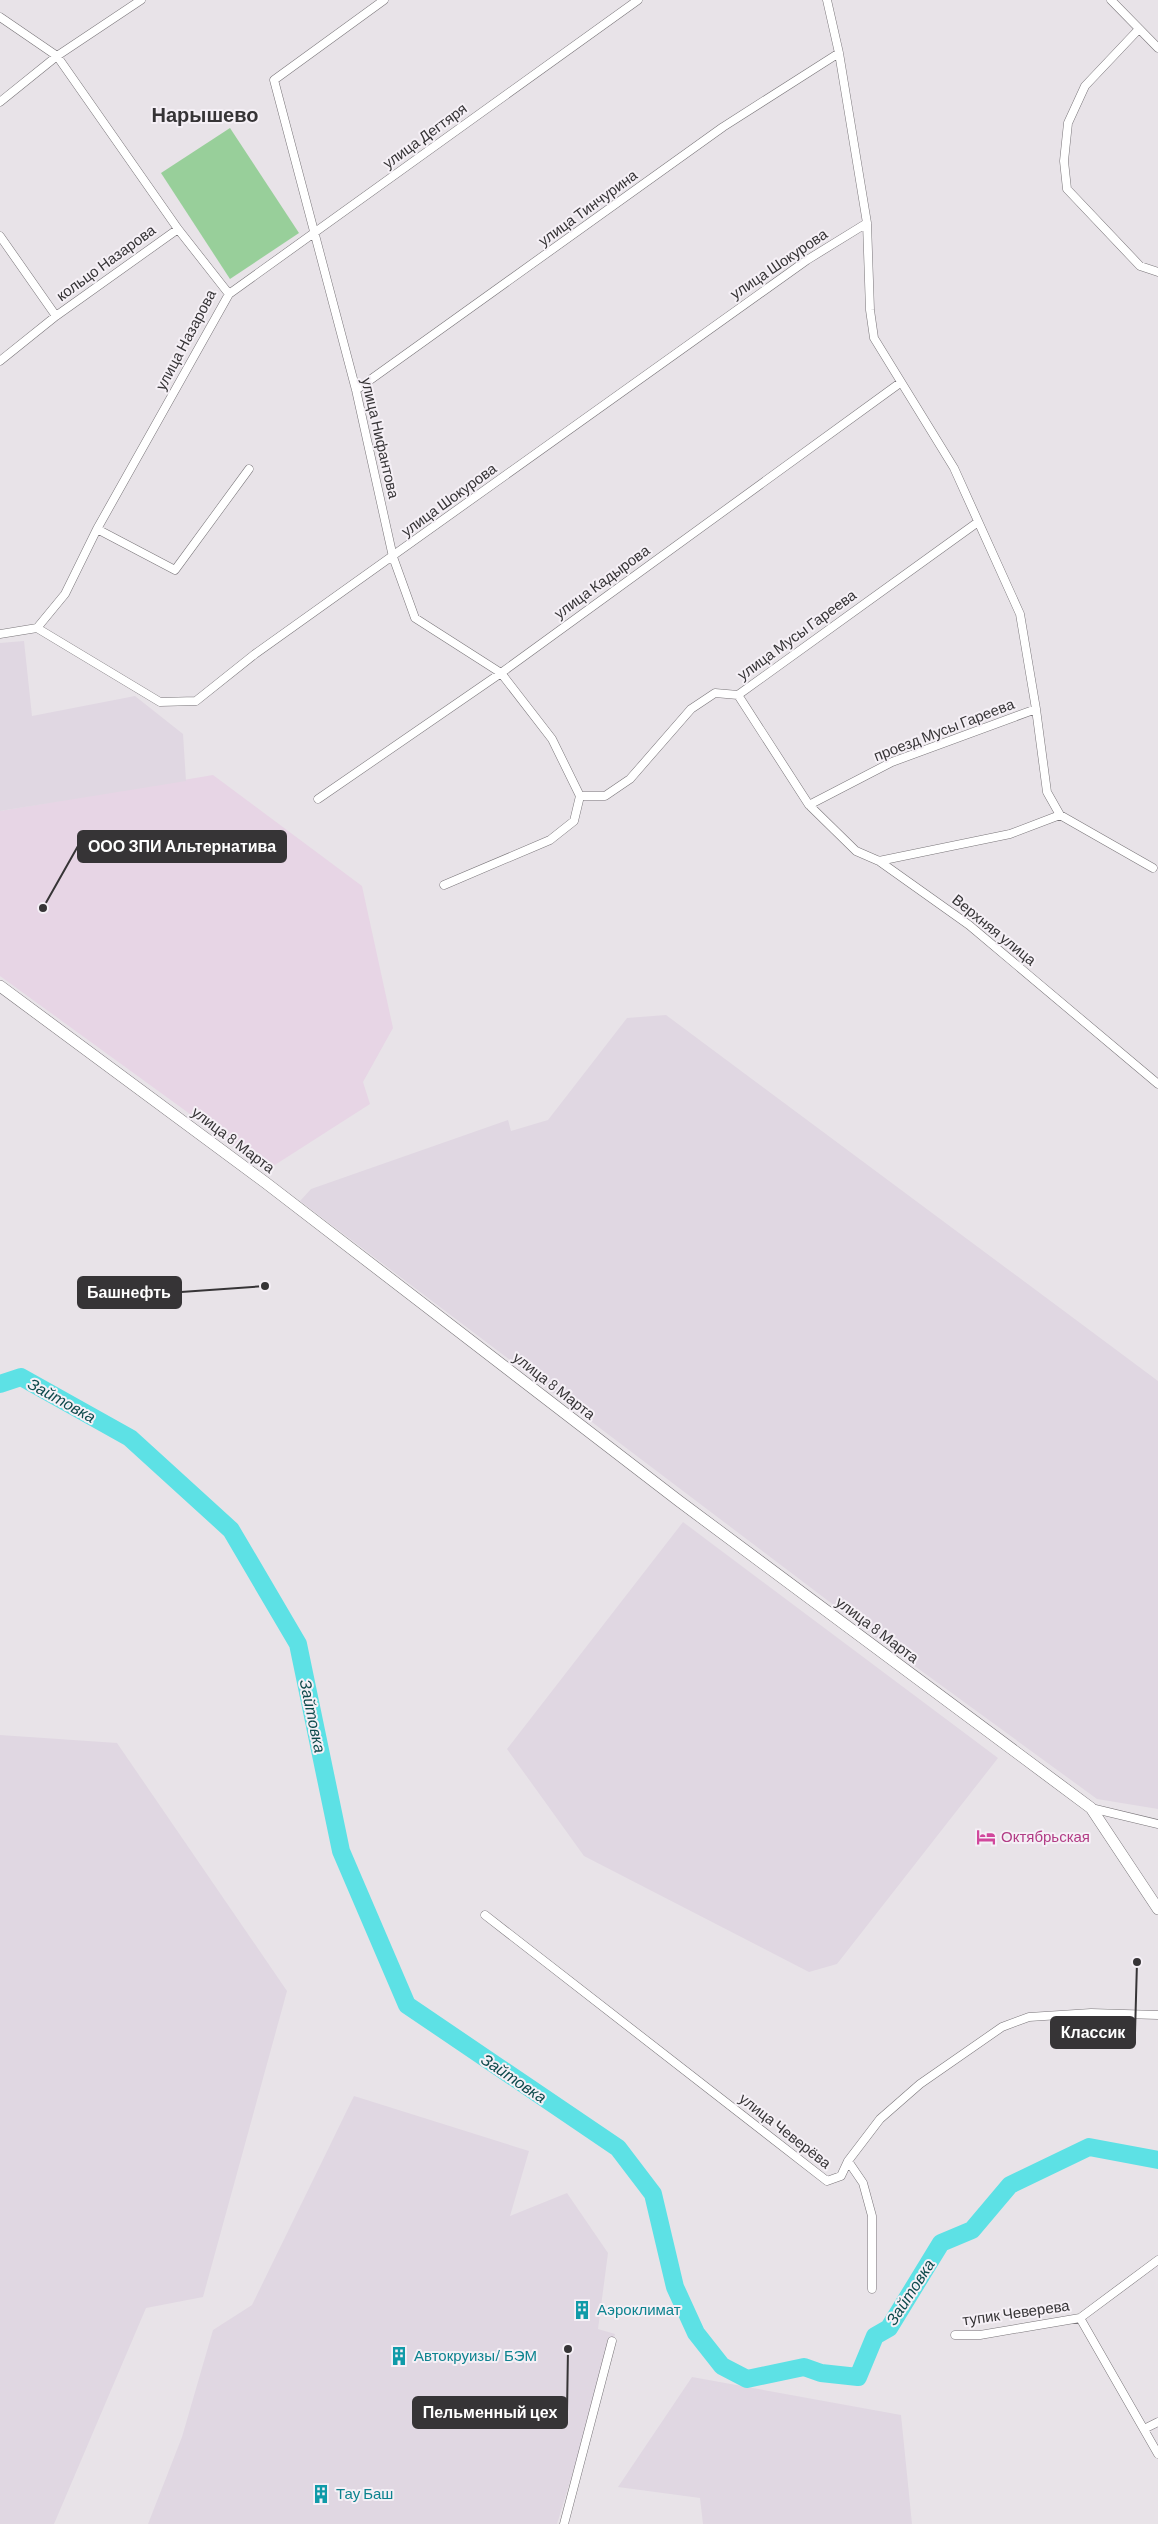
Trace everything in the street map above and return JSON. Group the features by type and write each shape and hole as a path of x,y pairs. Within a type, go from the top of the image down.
{"main road":[{"name":"улица 8 Марта","path":"0,986 266,1183 679,1501 1091,1808 1158,1909"}],"street":[{"path":"0,102 57,56 141,0"},
{"name":"улица Нифантова","path":"384,0 274,80 356,390 393,557 415,618 501,672 552,739 580,796"},
{"name":"улица Дегтяря","path":"229,294 638,0"},
{"path":"827,0 838,52 867,222 870,310 874,338 954,468 1020,614 1036,709 1046,792 1060,815 1153,868"},
{"path":"1111,0 1138,30 1158,48"},
{"name":"улица Назарова","path":"0,17 57,56 178,228 229,294 97,529 65,594 37,628"},
{"path":"1138,30 1085,86 1068,123 1064,161 1067,190 1140,266 1158,272"},
{"name":"улица Тинчурина","path":"356,390 724,127 838,52"},
{"name":"улица Шокурова","path":"37,628 160,702 196,701 255,654 807,260 867,222"},
{"name":"кольцо Назарова","path":"0,236 56,316 178,228"},
{"path":"0,361 56,316"},
{"name":"улица Кадырова","path":"318,799 501,672 900,383"},
{"path":"97,529 175,570 249,469"},
{"name":"улица Мусы Гареева","path":"580,796 605,796 630,779 691,709 715,693 738,694 978,522"},
{"path":"0,634 37,628"},
{"name":"Верхняя улица","path":"738,694 809,805 856,851 880,861 969,925 1158,1084"},
{"name":"проезд Мусы Гареева","path":"809,805 892,762 1036,709"},
{"path":"444,885 550,840 574,822 580,796"},
{"path":"880,861 1010,834 1060,815"},
{"path":"1091,1808 1158,1824"},
{"name":"улица Чеверёва","path":"485,1915 827,2181 841,2176 848,2161 880,2119 920,2084 1002,2027 1029,2017 1091,2014 1158,2015"},
{"path":"848,2161 864,2183 872,2216 872,2289"},
{"name":"тупик Чеверева","path":"955,2335 980,2335 1080,2318 1158,2260"},
{"name":"тупик Чеверева","path":"1080,2318 1158,2454"},
{"path":"564,2524 612,2341"},
{"path":"1144,2429 1158,2422"}],"shaded area":[{"path":"24,641 32,716 135,696 183,734 186,781 0,811 0,643"},
{"path":"213,775 362,886 393,1028 363,1082 370,1104 267,1170 0,976 0,811"},
{"path":"666,1015 1158,1381 1158,1809 1097,1799 901,1656 300,1201 311,1189 508,1120 511,1131 548,1120 627,1018"},
{"path":"683,1522 998,1758 837,1964 809,1972 584,1856 507,1749"},
{"path":"0,1735 117,1743 287,1991 203,2297 146,2308 54,2524 0,2524"},
{"path":"354,2096 529,2151 510,2216 567,2193 608,2253 598,2329 615,2334 557,2524 148,2524 182,2437 213,2330 252,2305"},
{"path":"692,2377 901,2415 912,2524 703,2524 700,2498 618,2487"}],"green space":[{"path":"230,128 299,233 230,279 161,173"}],"waterway":[{"name":"Зайтовка","path":"0,1384 21,1377 130,1438 231,1530 298,1644 341,1851 407,2005 618,2148 653,2194 675,2287 696,2333 722,2366 747,2379 804,2367 821,2373 858,2377 875,2336 889,2328 941,2243 972,2230 1010,2185 1089,2147 1158,2160"}],"place":[{"name":"ООО ЗПИ Альтернатива","path":"43,908"},
{"name":"Башнефть","path":"265,1286"},
{"name":"Октябрьская","path":"986,1837"},
{"name":"Классик","path":"1137,1962"},
{"name":"Аэроклимат","path":"582,2310"},
{"name":"Пельменный цех","path":"568,2349"},
{"name":"Автокруизы/ БЭМ","path":"399,2356"},
{"name":"Тау Баш","path":"321,2494"}],"district":[{"name":"Нарышево","path":"205,115"}]}
